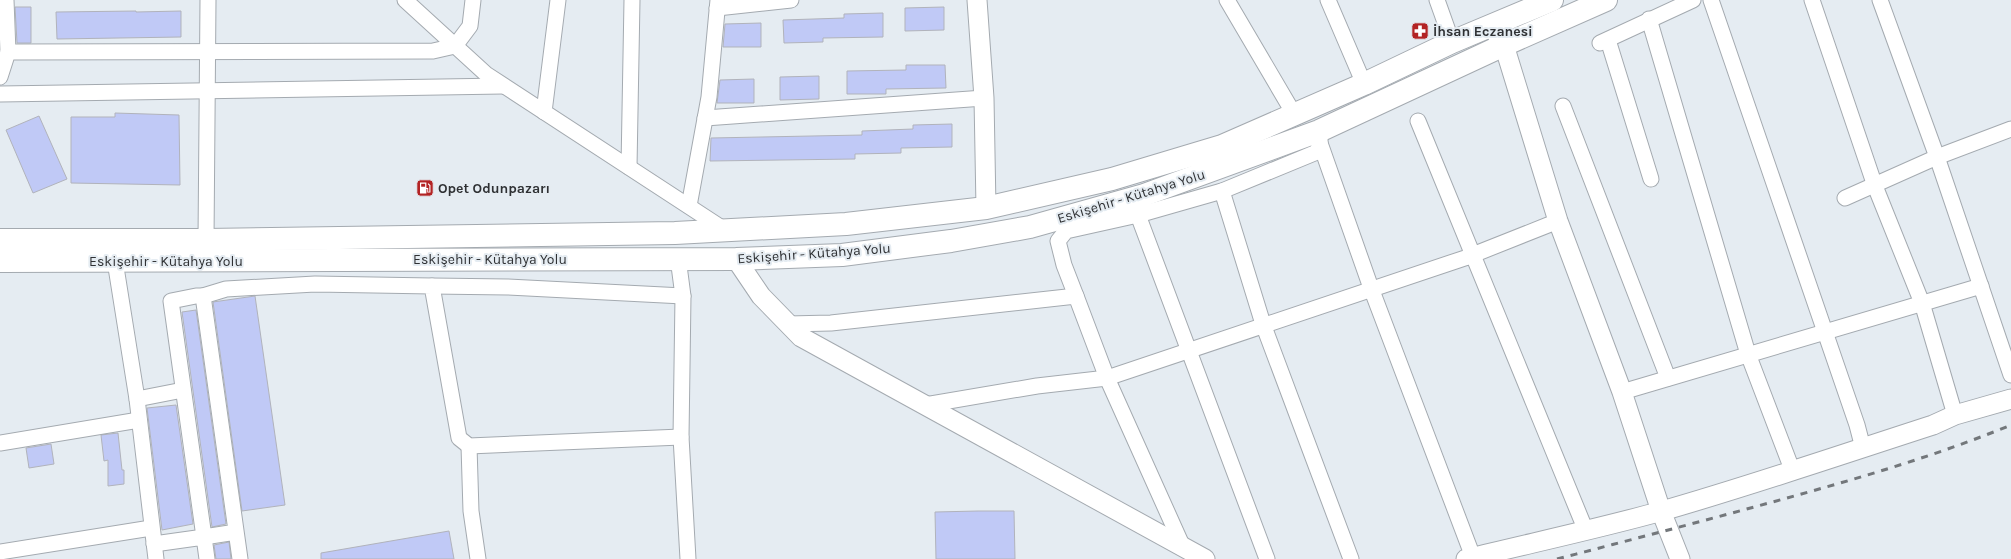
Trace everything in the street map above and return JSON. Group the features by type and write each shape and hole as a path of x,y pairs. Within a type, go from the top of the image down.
{"highway":[{"name":"Eskişehir - Kütahya Yolu","path":"0,261 736,259 842,255 951,241 1030,227 1144,195 1320,137 1504,45 1606,0"},
{"name":"Eskişehir - Kütahya Yolu","path":"0,240 206,240 675,233 846,224 986,208 1112,179 1222,146 1364,84 1452,42 1491,27 1543,2"}],"street":[{"path":"0,77 8,52 6,0"},
{"path":"206,240 208,0"},
{"path":"405,0 486,74 725,230"},
{"path":"8,52 433,51 455,46 470,26 473,0"},
{"path":"544,112 558,0"},
{"path":"628,167 632,0"},
{"path":"688,206 708,97 717,4 791,0"},
{"path":"977,0 984,98 986,208"},
{"path":"1227,0 1294,114"},
{"path":"1328,0 1364,84"},
{"path":"1437,0 1452,42"},
{"path":"1651,179 1604,41 1692,0"},
{"path":"1711,0 1863,448"},
{"path":"1812,0 1875,186 1922,303 1955,415"},
{"path":"1880,0 1937,156 2011,375"},
{"path":"1650,19 1748,354 1793,472"},
{"path":"1491,27 1504,45 1558,221 1622,392 1661,511 1680,559"},
{"path":"0,94 503,86"},
{"path":"704,118 984,98"},
{"path":"1563,106 1668,378"},
{"path":"1418,121 1586,531"},
{"path":"1845,198 1875,186 1937,156 2011,129"},
{"path":"1182,545 1107,378 1064,265 1058,241 1066,231 1138,214 1222,191 1317,152 1320,137"},
{"path":"1320,137 1371,288 1469,558 1586,531 1661,511 1793,472 1933,425 1955,415 2011,398"},
{"path":"1222,191 1263,324 1351,559"},
{"path":"1138,214 1187,350 1267,559"},
{"path":"925,405 1037,386 1107,378 1263,324 1472,255 1558,221"},
{"path":"678,258 683,296 681,437 688,559"},
{"path":"736,259 761,296 801,337 1205,559"},
{"path":"115,261 137,399 156,559"},
{"path":"207,559 171,301 203,296 226,289 315,284 508,286 683,296"},
{"path":"432,286 459,438 468,446 681,437"},
{"path":"1622,392 1824,331 1981,286"},
{"path":"203,296 240,559"},
{"path":"788,324 831,323 1076,296"},
{"path":"137,399 183,390"},
{"path":"0,443 139,420"},
{"path":"468,446 471,511 478,559"},
{"path":"0,552 152,528"},
{"path":"154,544 236,532"}],"building":[{"path":"15,7 31,7 31,43 17,43"},
{"path":"944,7 944,30 905,31 905,8"},
{"path":"181,11 181,37 57,39 56,12"},
{"path":"883,13 883,37 823,38 823,42 784,43 783,20 844,18 844,14"},
{"path":"761,23 761,47 723,47 725,24"},
{"path":"906,65 945,65 946,88 886,89 886,94 847,94 847,71 906,70"},
{"path":"819,76 819,99 780,100 780,77"},
{"path":"754,79 754,103 717,103 720,80"},
{"path":"115,113 179,115 180,185 71,183 71,117 115,117"},
{"path":"39,116 67,179 33,193 6,130"},
{"path":"952,124 952,147 901,148 901,153 855,154 855,159 710,161 711,138 862,135 862,131 913,129 913,125"},
{"path":"255,296 285,505 242,511 213,302"},
{"path":"196,310 226,524 212,527 182,312"},
{"path":"176,405 193,524 162,530 147,408"},
{"path":"118,433 122,470 124,470 124,484 108,486 108,460 104,461 101,435"},
{"path":"51,444 54,464 29,468 26,448"},
{"path":"1014,511 1015,559 936,559 935,512"},
{"path":"449,531 454,559 321,559 321,553"},
{"path":"229,542 231,559 216,559 214,545"}],"railway":[{"path":"1557,559 1730,514 1844,482 1928,456 2011,425"}],"place":[{"name":"İhsan Eczanesi","path":"1420,31"},
{"name":"Opet Odunpazarı","path":"425,188"}]}
